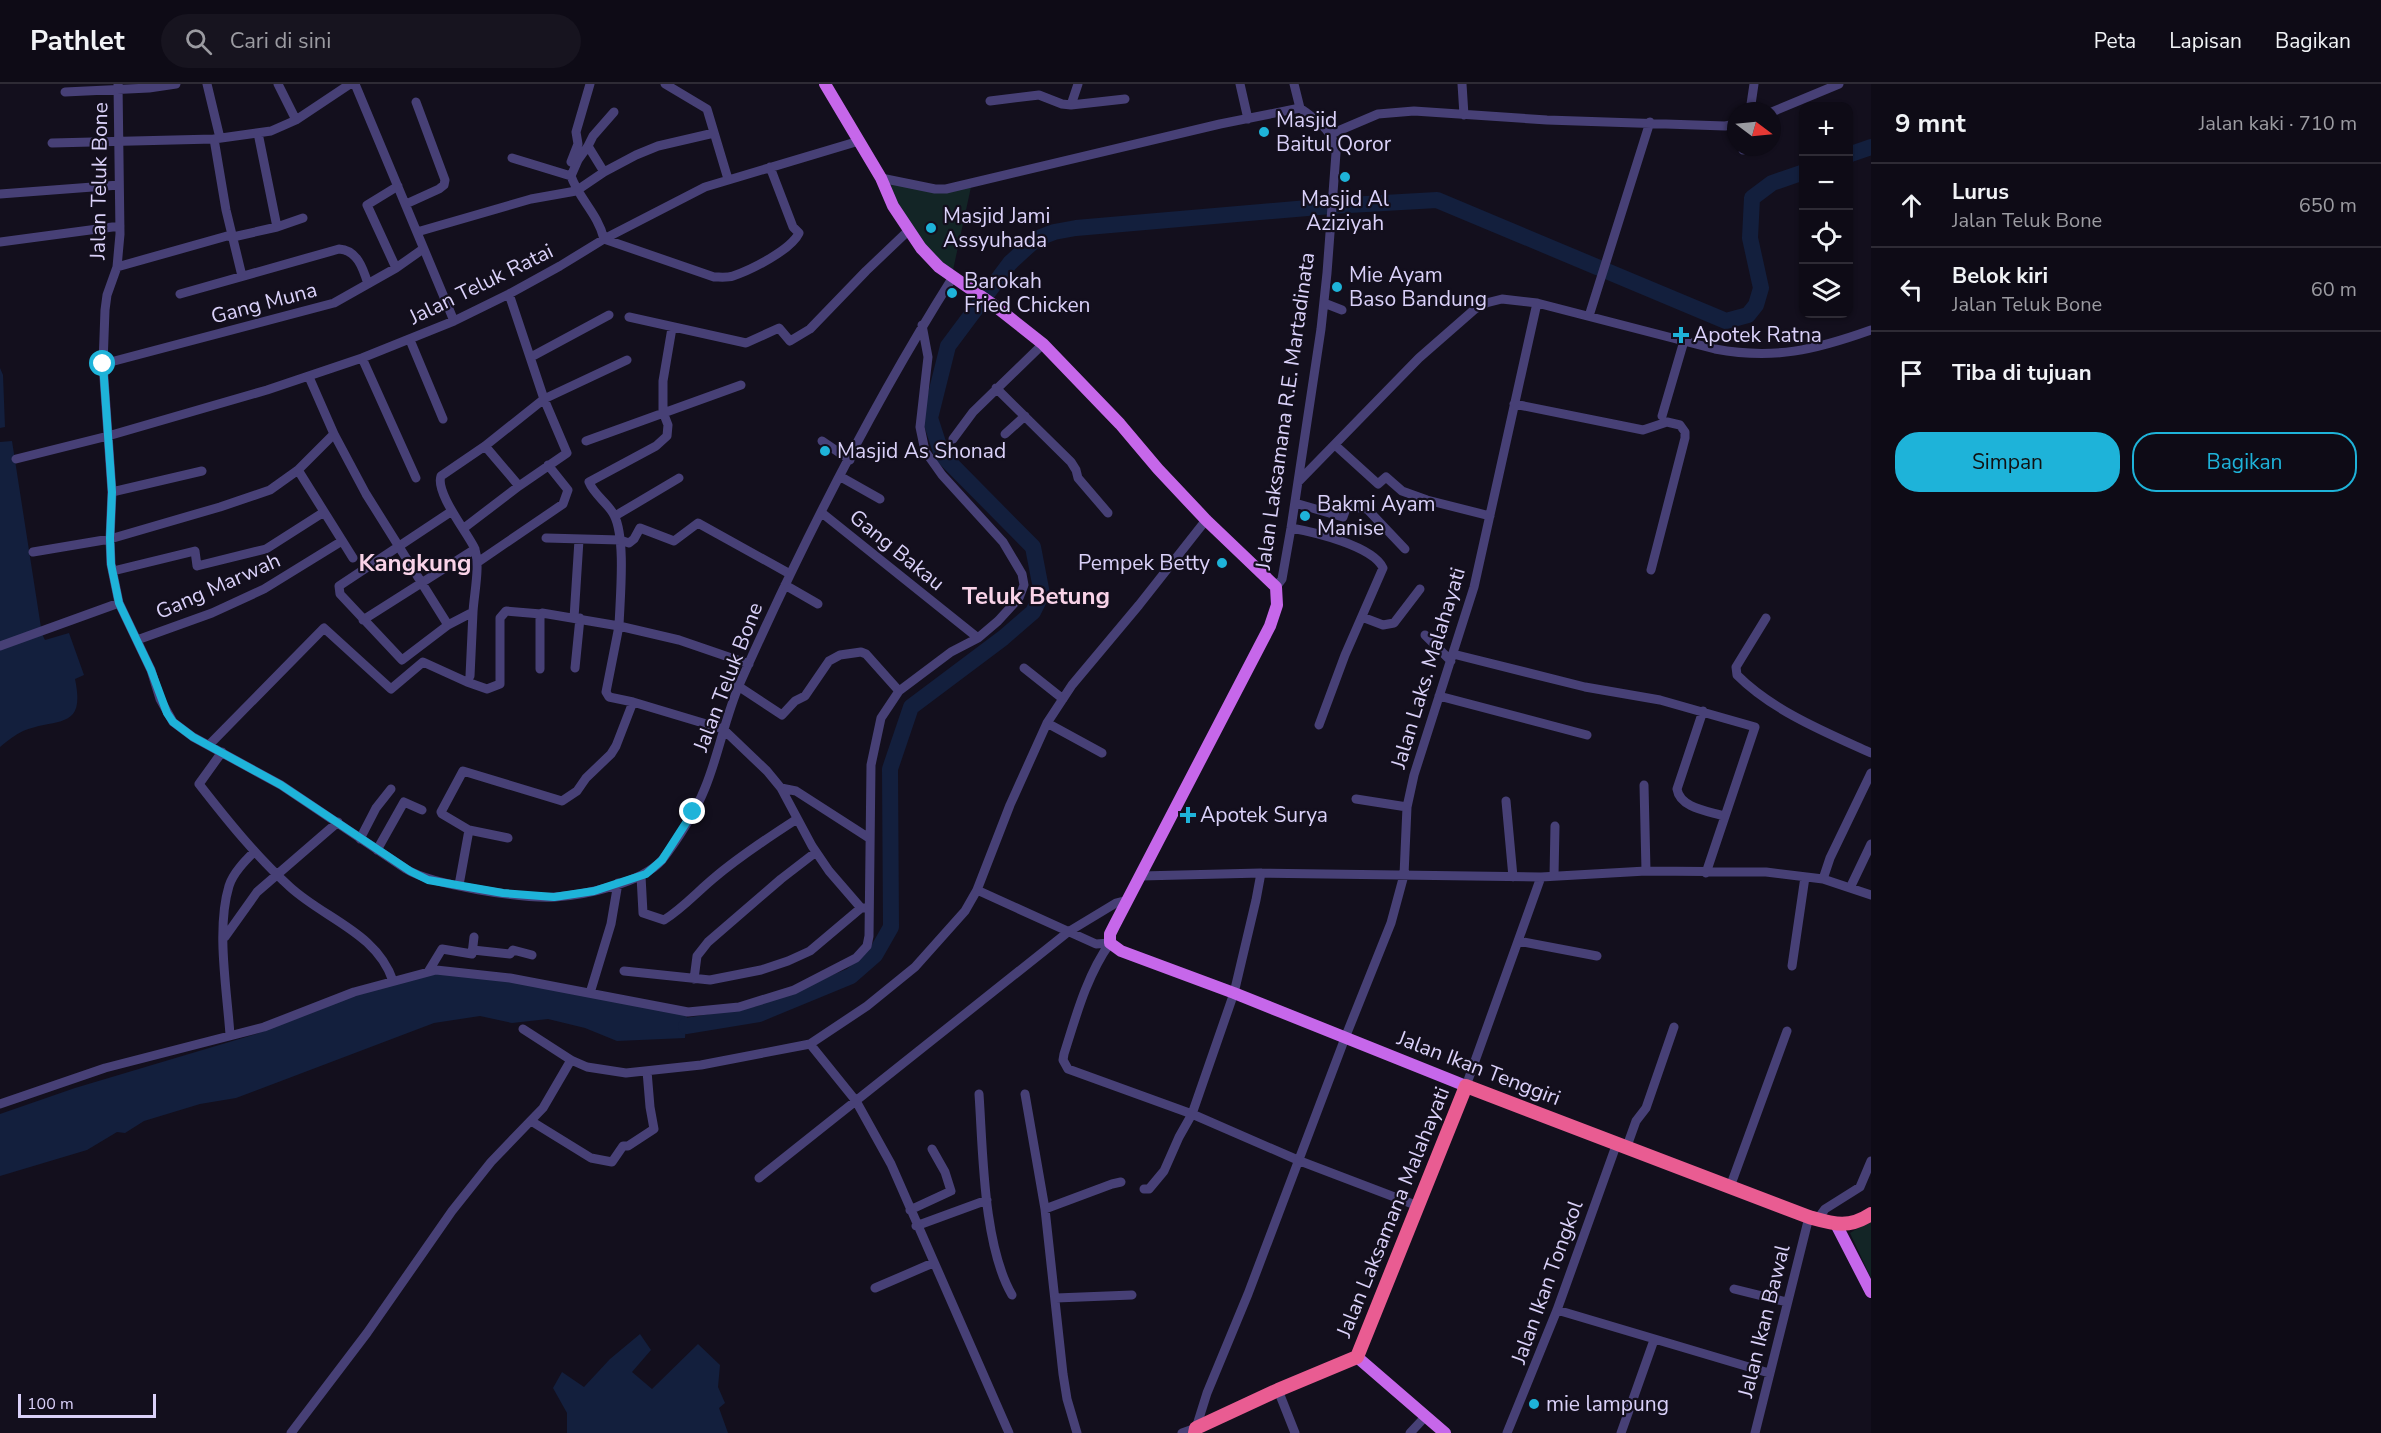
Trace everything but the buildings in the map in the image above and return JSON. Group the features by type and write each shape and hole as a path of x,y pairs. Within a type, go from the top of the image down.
{"highway":[{"name":"Jalan Ikan Tenggiri","path":"1466,1086 1837,1226"},
{"name":"Jalan Laksamana Malahayati","path":"1196,1430 1278,1390 1357,1357 1466,1086"},
{"path":"1837,1226 1849,1224 1871,1214"}],"main road":[{"path":"825,84 881,178 893,206 921,248 956,279"},
{"name":"Jalan Laksamana R.E. Martadinata","path":"956,279 1043,344 1120,424 1206,520 1276,587 1277,605 1270,626 1110,934 1110,943"},
{"name":"Jalan Ikan Tenggiri","path":"1110,943 1122,951 1234,993 1466,1086"},
{"path":"1837,1226 1871,1292"},
{"path":"1357,1357 1445,1433"}],"street":[{"path":"65,92 176,84"},
{"path":"207,84 217,138 226,210 242,276"},
{"path":"278,84 296,120"},
{"path":"52,143 217,138 272,131 296,120 350,84"},
{"path":"355,84 453,321"},
{"path":"590,84 576,132 578,144 569,175 576,191 600,223 604,238 714,277 731,277 767,260 795,241 799,233 793,227 770,167"},
{"path":"1040,95 1043,84"},
{"path":"1071,105 1078,84"},
{"path":"1240,84 1248,119"},
{"path":"1294,84 1300,108 1331,134 1388,111 1547,120 1727,126"},
{"path":"1462,84 1464,115"},
{"path":"1751,102 1754,84"},
{"path":"1781,108 1839,84"},
{"path":"670,85 705,106 728,179"},
{"name":"Jalan Teluk Bone","path":"118,87 120,226 117,267 106,303 103,364 112,492 110,538 112,571 119,603 173,722 208,745 281,785 406,869 428,880 503,893 554,897 594,891 641,876 662,860 705,789 738,686 790,574 922,325 956,279"},
{"path":"990,101 1040,95 1062,104 1071,105 1125,99"},
{"path":"406,204 440,189 445,180 416,102"},
{"path":"881,178 935,189 946,189 1300,108"},
{"path":"569,175 592,136 614,112"},
{"path":"1589,316 1650,122"},
{"path":"258,133 277,227"},
{"path":"417,232 531,199 576,191 604,172 636,155 658,146 714,133"},
{"name":"Jalan Laksamana R.E. Martadinata","path":"1276,587 1282,579 1291,528 1324,303 1336,150 1331,134"},
{"name":"Jalan Teluk Ratai","path":"16,459 108,436 309,377 410,340 509,294 604,238 705,186 859,141"},
{"path":"588,146 604,172"},
{"path":"512,158 569,175"},
{"path":"0,194 119,184"},
{"path":"396,268 367,205 398,186"},
{"path":"117,267 227,236 233,237 277,227 303,218"},
{"path":"0,242 120,226"},
{"path":"629,316 672,328 746,343 779,328 790,341 810,329 909,230"},
{"path":"180,294 339,249 346,249 356,257 369,284"},
{"name":"Gang Muna","path":"103,364 334,303 396,268 423,249"},
{"path":"464,528 567,453 544,399 509,294"},
{"path":"1298,482 1419,358 1475,309 1502,298 1537,303 1739,354 1792,353 1835,343 1871,330"},
{"path":"1324,303 1342,310"},
{"name":"Jalan Laks. Malahayati","path":"1196,1430 1208,1393 1391,923 1404,874 1407,807 1414,775 1474,587 1537,303"},
{"path":"531,357 609,315"},
{"path":"0,1104 105,1068 264,1027 354,992 428,972 445,970 510,978 688,1012 739,1007 794,990 856,958 867,946 869,936 865,908 872,757 880,718 899,691 951,652 978,638 998,621 1019,598 1024,585 1022,574 1003,542 942,475 925,450 920,427 928,357 922,325"},
{"path":"672,328 664,373 663,412 668,425 667,436 656,446 589,480 591,487 615,516 620,540 619,626 606,692 609,698 633,702 723,729 782,788 797,819 829,871 865,908"},
{"path":"410,340 443,419"},
{"path":"1662,416 1684,341"},
{"path":"953,439 966,420 996,388 1043,344"},
{"path":"362,358 416,478"},
{"path":"470,676 478,562 475,549 452,511 439,483 441,476 485,446 544,399 627,360"},
{"path":"309,377 334,434 366,494 448,626"},
{"path":"586,441 741,385"},
{"path":"996,388 1074,466 1078,478 1108,513"},
{"path":"1514,404 1643,430 1668,422 1680,425 1686,438 1651,570"},
{"path":"1005,434 1025,416"},
{"path":"33,552 110,538 220,507 270,490 298,470 334,434"},
{"path":"822,441 850,460"},
{"path":"1335,445 1378,484 1386,477 1402,491 1427,500 1490,516"},
{"path":"485,446 519,486"},
{"path":"478,562 563,504 568,490 548,465"},
{"path":"298,470 353,558"},
{"path":"112,492 202,471"},
{"path":"841,477 880,499"},
{"path":"615,516 679,478"},
{"path":"1295,503 1343,517 1347,506 1367,509 1405,549"},
{"path":"452,511 339,586 340,594 402,660 448,626 473,612"},
{"path":"112,571 195,550 197,566 266,549 324,512"},
{"name":"Gang Bakau","path":"822,513 978,638"},
{"path":"523,1029 571,1060 604,1071 626,1074 701,1065 810,1044 867,1005 915,967 952,927 977,890 1010,805 1047,723 1063,699 1206,520"},
{"path":"546,538 620,540 629,543 640,528 674,541 698,523 790,574"},
{"path":"1291,528 1337,539 1379,560 1383,568 1345,655 1319,725"},
{"path":"575,668 579,540"},
{"name":"Gang Marwah","path":"137,640 212,613 264,589 342,541"},
{"path":"363,620 475,549"},
{"path":"785,585 818,604"},
{"path":"1362,617 1383,625 1394,623 1420,589"},
{"path":"0,646 119,603"},
{"path":"208,745 324,628 390,689 423,662 487,689 500,684 500,618 506,611 577,618 619,626 679,640 749,664"},
{"path":"540,669 542,614"},
{"path":"1766,618 1736,667 1737,675 1765,698 1814,726 1871,753"},
{"path":"1425,635 1452,658 1660,700 1755,728 1706,873"},
{"path":"738,686 782,715 795,700 805,696 832,659 861,652 876,664 899,691"},
{"path":"1024,668 1063,699"},
{"path":"1438,696 1587,735"},
{"path":"508,838 469,830 442,814 463,771 562,801 577,791 586,778 611,754 633,702"},
{"path":"1703,711 1677,794 1689,805 1724,816"},
{"path":"1047,723 1102,753"},
{"path":"222,752 199,784 254,852 293,890 345,924 379,954 388,966 393,981"},
{"path":"1823,879 1830,858 1871,773"},
{"path":"1644,785 1646,871"},
{"path":"782,788 796,791 869,838"},
{"path":"360,839 376,808 391,789"},
{"path":"1356,799 1407,807"},
{"path":"1506,801 1513,877"},
{"path":"377,850 404,802 422,810"},
{"path":"641,876 643,913 664,920 679,910 714,878 797,819"},
{"path":"224,939 257,892 338,822"},
{"path":"1554,876 1555,826"},
{"path":"459,885 469,830"},
{"path":"1850,888 1871,844"},
{"path":"230,1035 224,939 230,884 241,865 254,852"},
{"path":"694,979 697,956 708,942 816,852"},
{"path":"1141,876 1261,873 1540,877 1646,871 1766,872 1791,873 1823,879 1871,895"},
{"path":"1144,1189 1149,1189 1164,1172 1192,1114 1234,993 1261,873"},
{"name":"Jalan Laksamana Malahayati","path":"1466,1086 1540,877"},
{"path":"1792,966 1805,877"},
{"path":"590,993 611,924 618,883"},
{"path":"977,890 1096,944 1110,943"},
{"path":"759,1178 1068,932 1116,903 1128,900"},
{"path":"624,971 710,980 761,970 810,951 865,908"},
{"path":"471,974 474,937"},
{"path":"1518,941 1597,956"},
{"path":"1110,943 1100,956 1082,1001 1064,1054 1065,1066 1074,1072 1192,1114 1300,1161 1418,1206"},
{"path":"428,972 444,948 510,954 513,950 532,955"},
{"name":"Jalan Ikan Tongkol","path":"1507,1433 1622,1145 1636,1120 1646,1108 1674,1027"},
{"path":"1730,1187 1787,1031"},
{"path":"810,1044 856,1101 891,1164 916,1226 1009,1433"},
{"path":"291,1433 367,1333 452,1211 491,1162 543,1108 571,1060"},
{"path":"531,1121 591,1158 612,1162 623,1146 628,1146 654,1129 647,1071"},
{"path":"979,1094 987,1200 1002,1272 1012,1295"},
{"path":"1025,1094 1045,1209 1063,1374 1067,1399 1077,1433"},
{"path":"910,1210 951,1191 945,1172 932,1149"},
{"path":"1813,1218 1860,1187 1871,1161"},
{"path":"1045,1209 1121,1182"},
{"path":"916,1226 987,1200"},
{"name":"Jalan Ikan Bawal","path":"1755,1433 1787,1302 1813,1218"},
{"path":"875,1288 933,1263"},
{"path":"1734,1289 1787,1302"},
{"path":"1056,1298 1132,1295"},
{"path":"1557,1310 1769,1374"},
{"path":"1621,1433 1654,1340"},
{"path":"1278,1390 1295,1433"},
{"path":"1410,1433 1425,1417"},
{"path":"1182,1433 1196,1430"}],"shaded area":[{"path":"883,180 935,191 971,187 953,270 941,263 921,242"},
{"path":"1871,1220 1871,1278 1850,1233"}],"water":[{"path":"0,368 3,375 5,427 0,428"},
{"path":"12,441 42,634 45,640 69,633 84,675 75,679 77,696 76,707 72,715 57,722 23,731 0,747 0,442"},
{"path":"438,970 480,975 687,1015 685,1038 617,1041 585,1028 548,1019 512,1023 480,1016 434,1023 236,1098 200,1104 144,1121 125,1133 117,1132 87,1150 0,1176 0,1114 75,1088 256,1034 373,987"},
{"path":"640,1334 651,1350 632,1372 652,1389 698,1344 720,1365 718,1387 725,1403 719,1408 728,1433 567,1433 567,1413 553,1388 562,1372 584,1387 610,1359"}],"waterway":[{"path":"1853,153 1871,147"},
{"path":"686,1026 759,1014 851,976 875,955 891,927 890,769 911,707 1003,638 1033,612 1042,594 1033,547 942,455 930,418 948,346 1010,263 1036,239 1054,232 1076,228 1331,206 1437,200 1726,321 1748,315 1756,305 1761,288 1750,238 1752,198 1772,183 1799,174"}],"place":[{"name":"Masjid Baitul Qoror","path":"1264,132"},
{"name":"Masjid Al Aziziyah","path":"1345,177"},
{"name":"Masjid Jami Assyuhada","path":"931,228"},
{"name":"Mie Ayam Baso Bandung","path":"1337,287"},
{"name":"Barokah Fried Chicken","path":"952,293"},
{"name":"Apotek Ratna","path":"1681,335"},
{"name":"Masjid As Shonad","path":"825,451"},
{"name":"Bakmi Ayam Manise","path":"1305,516"},
{"name":"Pempek Betty","path":"1222,563"},
{"name":"Apotek Surya","path":"1188,815"},
{"name":"mie lampung","path":"1534,1404"}],"district":[{"name":"Kangkung","path":"415,563"},
{"name":"Teluk Betung","path":"1036,596"}],"route":[{"path":"103,364 112,492 111,564 119,603 151,670 160,699 173,722 193,737 281,785 410,871 428,880 503,893 554,897 594,891 646,874 662,860 693,812"}]}
